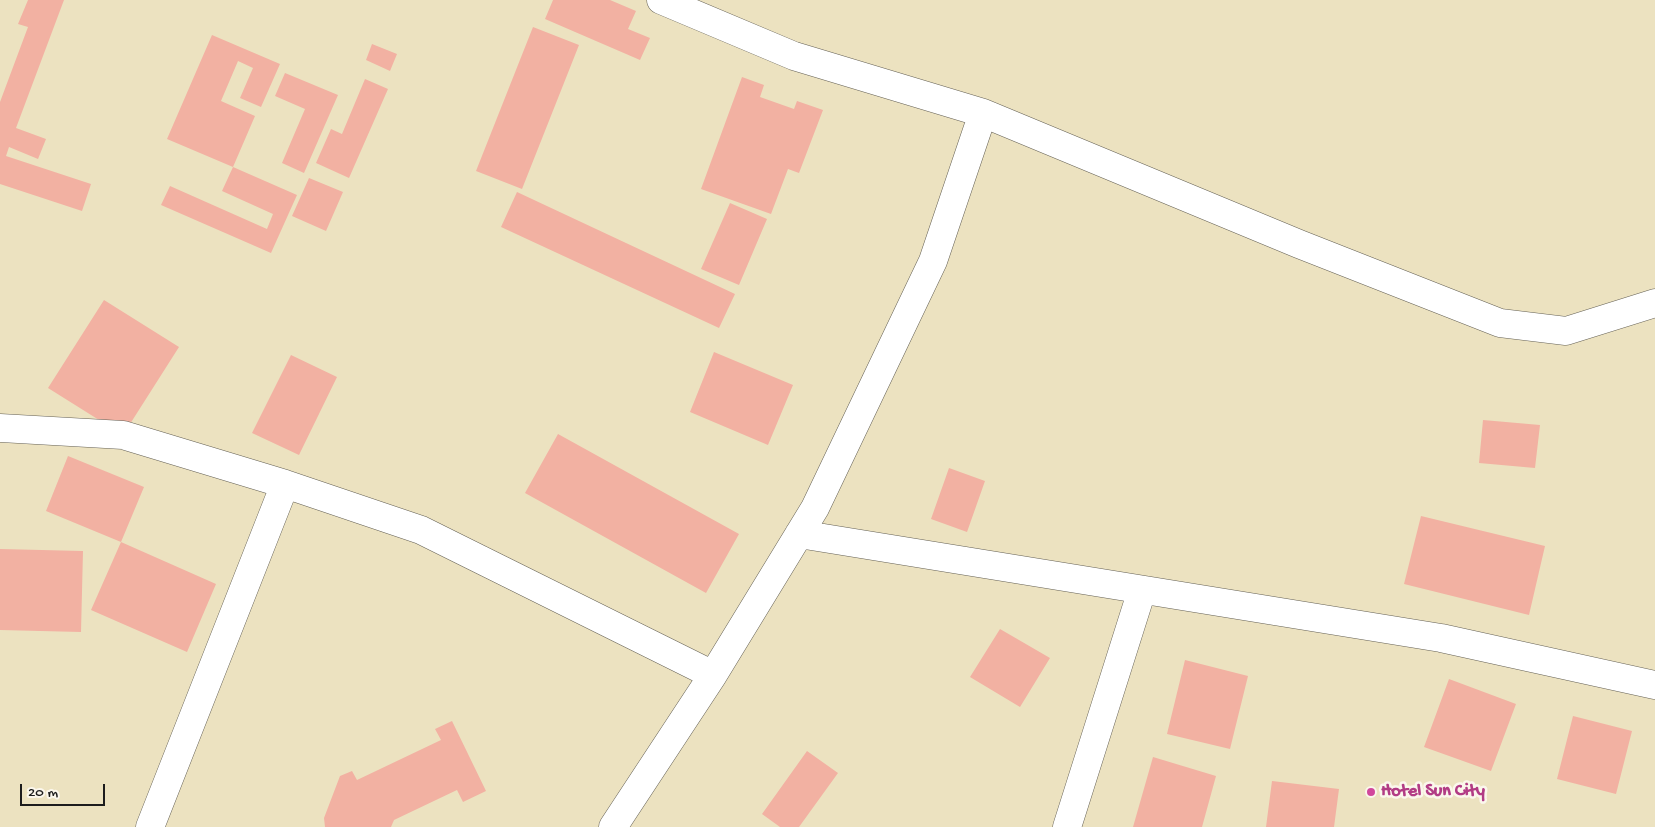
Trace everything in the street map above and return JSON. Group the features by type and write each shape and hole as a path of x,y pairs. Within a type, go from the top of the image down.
{"street":[{"path":"662,0 794,56 983,113 1299,244 1500,323 1566,331 1655,303"},
{"path":"613,827 713,674 815,508 933,261 983,113"},
{"path":"0,428 123,436 285,484 421,530 713,674"},
{"path":"150,827 285,484"},
{"path":"799,534 1441,638 1655,685"},
{"path":"1067,827 1142,590"}],"building":[{"path":"28,0 64,0 16,128 46,139 38,159 9,147 6,156 91,184 82,211 0,184 0,102 28,27 18,24"},
{"path":"553,0 610,0 636,11 628,29 650,38 640,60 545,19"},
{"path":"533,27 579,45 522,189 476,171"},
{"path":"212,35 280,64 261,107 240,98 253,68 238,61 221,101 255,116 233,167 167,139"},
{"path":"372,44 397,54 390,71 366,60"},
{"path":"285,73 338,95 304,173 282,163 305,109 275,96"},
{"path":"742,77 764,85 760,97 794,109 797,101 823,110 799,173 788,169 771,214 701,189"},
{"path":"365,79 388,89 349,178 316,163 331,129 342,134"},
{"path":"233,167 297,195 271,253 161,205 170,186 267,229 273,214 222,191"},
{"path":"309,178 343,192 326,231 292,216"},
{"path":"517,192 735,294 719,328 501,227"},
{"path":"730,203 767,219 739,285 701,269"},
{"path":"104,300 179,347 123,435 48,388"},
{"path":"714,352 793,385 768,445 690,412"},
{"path":"291,355 337,377 299,455 252,433"},
{"path":"1483,420 1540,425 1535,468 1479,463"},
{"path":"558,434 739,534 706,593 525,493"},
{"path":"68,456 144,487 121,542 46,511"},
{"path":"949,468 985,481 967,532 931,519"},
{"path":"1421,516 1545,546 1529,615 1404,584"},
{"path":"121,542 216,584 187,652 91,610"},
{"path":"0,549 83,551 81,632 0,630"},
{"path":"1000,629 1050,658 1020,707 970,677"},
{"path":"1185,660 1248,676 1230,749 1167,734"},
{"path":"1449,679 1516,704 1491,771 1424,747"},
{"path":"1573,716 1632,731 1616,794 1557,779"},
{"path":"452,721 486,791 463,802 457,790 394,820 391,827 325,827 324,818 340,776 352,771 357,780 441,740 435,729"},
{"path":"807,751 838,773 799,827 780,827 762,814"},
{"path":"1153,757 1216,776 1202,827 1133,827"},
{"path":"1272,781 1339,789 1334,827 1266,827"}],"place":[{"name":"Hotel Sun City","path":"1371,792"}]}
